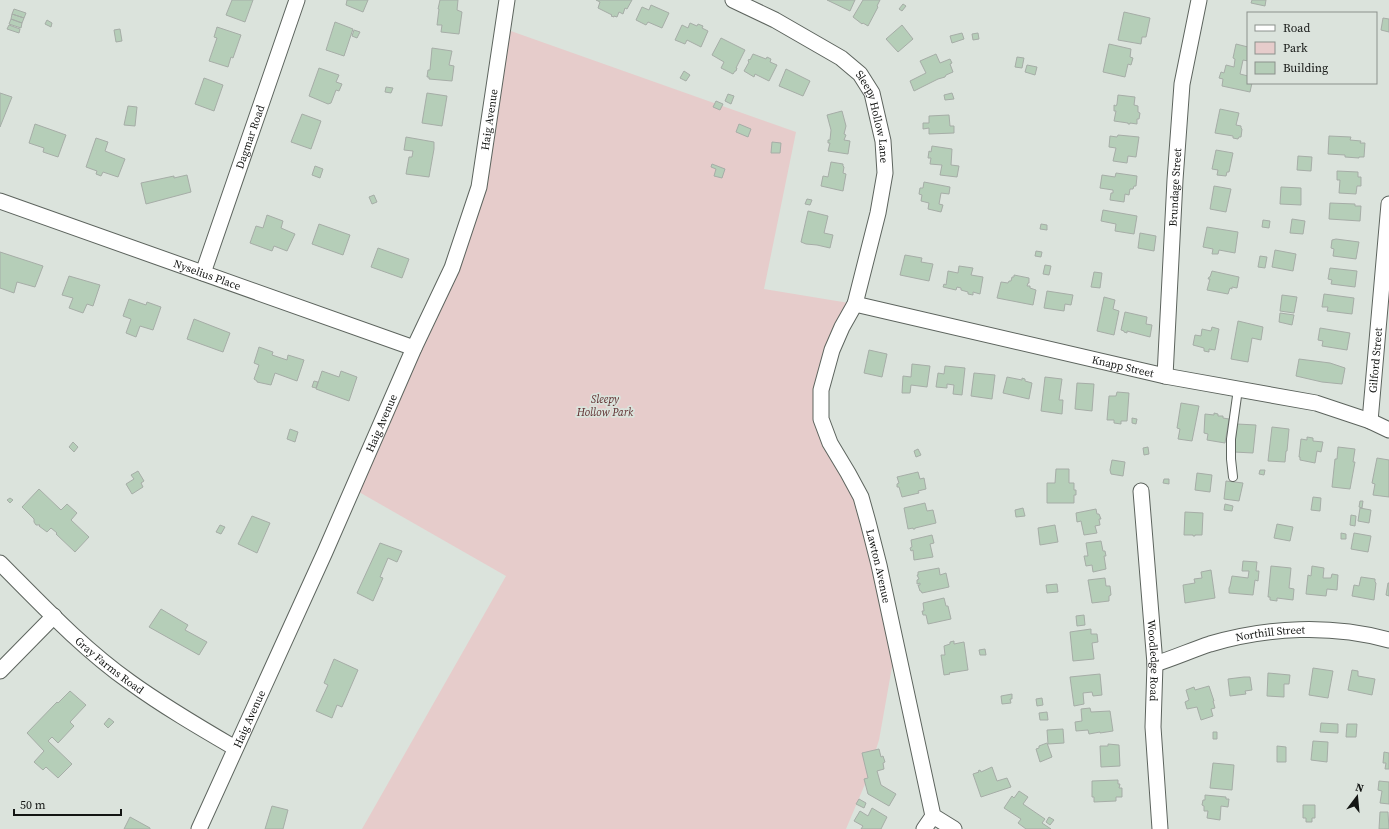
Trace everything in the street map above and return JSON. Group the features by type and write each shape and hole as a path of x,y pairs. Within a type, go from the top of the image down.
{"street":[{"name":"Dagmar Road","path":"203,273 297,0"},
{"name":"Haig Avenue","path":"199,829 325,552 414,348 452,268 479,188 507,0"},
{"name":"Sleepy Hollow Lane","path":"733,0 775,20 842,58 860,74 872,94 883,142 885,173 878,213 855,304"},
{"name":"Brundage Street","path":"1165,376 1174,196 1182,84 1199,0"},
{"name":"Nyselius Place","path":"0,201 414,348"},
{"name":"Gilford Street","path":"1370,421 1389,204"},
{"name":"Knapp Street","path":"855,304 1165,376 1316,403 1370,421 1389,430"},
{"name":"Lawton Avenue","path":"855,304 842,327 832,350 821,390 821,419 830,443 848,472 861,498 868,522 879,565 933,816"},
{"name":"Woodledge Road","path":"1141,491 1155,664 1153,727 1160,829"},
{"name":"Gray Farms Road","path":"0,563 92,652 129,682 180,716 235,748"},
{"path":"0,671 54,616"},
{"name":"Northill Street","path":"1155,664 1210,644 1244,636 1271,632 1312,630 1349,631 1389,640"},
{"path":"924,829 933,816 954,829"}],"lane":[{"path":"1233,477 1231,439 1238,389"}],"green space":[{"name":"Sleepy Hollow Park","path":"502,28 796,132 764,289 855,304 842,327 821,419 861,497 897,639 879,740 865,784 846,829 362,829 506,576 352,488 468,222"}],"building":[{"path":"232,0 253,0 245,22 226,15"},
{"path":"347,0 368,0 363,12 346,5"},
{"path":"440,0 458,0 457,10 462,12 459,34 441,32 442,25 437,25"},
{"path":"596,0 632,0 627,9 625,8 623,14 619,12 617,17 614,17 598,8 600,2"},
{"path":"827,0 855,0 850,11"},
{"path":"863,0 880,0 868,26 863,23 862,24 853,17"},
{"path":"1252,0 1266,0 1265,6 1251,3"},
{"path":"903,4 906,6 902,11 899,9"},
{"path":"651,5 669,13 662,28 648,22 646,25 636,20 642,7 649,10"},
{"path":"14,9 26,13 24,18 12,14"},
{"path":"1124,12 1150,18 1146,37 1142,37 1141,44 1118,40"},
{"path":"12,14 24,18 22,23 11,19"},
{"path":"1383,18 1389,19 1389,32 1381,30"},
{"path":"11,19 22,23 21,28 9,24"},
{"path":"47,20 52,23 51,27 45,24"},
{"path":"335,22 353,29 344,56 326,50"},
{"path":"690,23 697,26 698,24 703,26 702,28 708,31 701,47 687,40 685,44 675,40 682,25 688,28"},
{"path":"9,25 20,29 19,33 7,29"},
{"path":"902,25 913,39 898,52 886,39"},
{"path":"217,27 241,35 233,58 231,57 228,67 209,61 217,38 214,37"},
{"path":"120,29 122,41 116,42 114,30"},
{"path":"354,30 360,32 357,38 352,36"},
{"path":"962,33 964,39 952,43 950,36"},
{"path":"978,33 979,39 973,40 972,34"},
{"path":"721,38 745,50 736,71 733,74 721,68 724,62 712,55"},
{"path":"1109,44 1131,49 1130,57 1133,58 1131,65 1128,64 1125,77 1103,72"},
{"path":"1236,44 1247,47 1247,61 1243,60 1240,74 1247,76 1247,84 1252,84 1250,92 1222,86 1223,79 1219,78 1221,72 1224,73 1226,65 1234,67 1235,59 1233,58"},
{"path":"432,48 452,51 449,65 454,66 452,81 429,79 429,77 427,77 428,70 430,70"},
{"path":"753,54 766,59 767,57 771,59 770,62 777,65 769,81 755,74 754,77 744,71"},
{"path":"936,54 940,63 950,59 953,72 914,91 910,81 926,73 920,61"},
{"path":"1017,57 1024,58 1022,68 1015,67"},
{"path":"1027,65 1037,67 1035,75 1025,72"},
{"path":"319,68 339,75 336,82 342,84 339,91 336,90 331,103 328,104 309,96"},
{"path":"786,69 810,81 803,96 779,86"},
{"path":"684,71 690,75 686,81 680,78"},
{"path":"204,78 223,85 214,111 195,104"},
{"path":"386,87 393,88 391,93 385,92"},
{"path":"0,93 12,97 0,127"},
{"path":"427,93 447,96 442,126 422,123"},
{"path":"952,93 954,99 945,100 944,95"},
{"path":"728,94 734,96 731,104 725,101"},
{"path":"1118,95 1135,97 1134,105 1138,106 1138,112 1140,113 1139,119 1137,119 1137,124 1114,121 1116,111 1114,111 1114,105 1116,106 1117,104"},
{"path":"716,101 723,104 720,110 713,107"},
{"path":"128,106 137,107 135,126 124,125"},
{"path":"1220,109 1239,113 1236,125 1241,126 1241,137 1238,139 1233,138 1233,136 1215,133"},
{"path":"842,111 846,126 844,134 846,135 844,140 850,141 848,154 828,151 830,143 828,143 828,140 830,140 831,130 827,115"},
{"path":"302,114 321,121 311,149 291,142"},
{"path":"949,115 950,126 954,126 954,133 929,134 929,128 923,129 923,123 929,123 929,116"},
{"path":"35,124 66,135 58,157 43,152 44,148 29,143"},
{"path":"739,124 751,129 748,137 736,132"},
{"path":"1118,135 1139,137 1136,157 1128,156 1127,163 1113,161 1116,148 1109,147 1110,136 1117,137"},
{"path":"1329,136 1351,137 1350,140 1365,143 1364,157 1345,157 1345,155 1328,154"},
{"path":"406,137 434,142 429,177 406,174 409,157 412,157 413,151 404,150"},
{"path":"96,138 108,142 105,151 125,159 118,177 103,172 101,176 96,174 97,171 86,167"},
{"path":"772,142 781,143 780,153 771,153"},
{"path":"932,146 952,149 951,165 959,166 957,177 940,175 942,165 930,164 931,158 928,158 929,151 931,152"},
{"path":"1216,150 1233,153 1229,172 1227,172 1226,176 1217,175 1218,170 1212,169"},
{"path":"1298,156 1312,157 1311,171 1297,170"},
{"path":"831,162 843,164 843,173 846,174 843,191 821,186 823,176 828,177"},
{"path":"712,164 725,169 722,178 714,176 716,169 711,167"},
{"path":"315,166 323,169 320,178 312,175"},
{"path":"1337,171 1358,172 1358,177 1361,177 1361,186 1357,186 1356,194 1339,193 1340,180 1337,180"},
{"path":"1116,173 1137,176 1136,186 1134,186 1133,189 1130,189 1129,195 1125,194 1124,202 1110,200 1113,190 1100,188 1102,175 1115,177"},
{"path":"187,175 191,192 146,204 141,183 174,176 174,178"},
{"path":"924,182 950,187 949,194 941,193 939,204 943,205 941,212 928,209 929,203 921,201 922,195 919,194 920,188 923,188"},
{"path":"1214,186 1231,189 1226,212 1210,209"},
{"path":"1281,187 1301,188 1301,205 1280,204"},
{"path":"374,195 377,202 372,204 369,197"},
{"path":"807,199 812,200 810,205 805,204"},
{"path":"1330,203 1355,204 1355,206 1361,206 1360,221 1329,219"},
{"path":"1103,210 1137,216 1134,234 1115,231 1116,224 1101,221"},
{"path":"808,211 828,216 824,233 833,235 830,248 801,242"},
{"path":"267,215 283,221 281,228 295,234 287,251 274,246 272,251 250,243 256,226 263,228"},
{"path":"1292,219 1305,221 1303,234 1290,233"},
{"path":"1263,220 1270,221 1269,228 1262,227"},
{"path":"319,224 350,235 343,255 312,244"},
{"path":"1041,224 1047,225 1047,230 1040,229"},
{"path":"1207,227 1238,232 1235,253 1219,250 1218,254 1212,254 1213,249 1203,247"},
{"path":"1140,233 1156,236 1154,251 1138,248"},
{"path":"1336,239 1359,242 1356,259 1333,256 1334,249 1331,248 1332,240"},
{"path":"378,248 409,259 402,278 371,267"},
{"path":"1275,250 1296,254 1293,271 1272,267"},
{"path":"1036,251 1042,252 1041,257 1035,256"},
{"path":"0,252 43,266 35,287 17,282 14,293 0,288"},
{"path":"905,255 922,258 921,262 933,264 929,281 900,275"},
{"path":"1260,256 1267,257 1265,268 1258,267"},
{"path":"1045,265 1051,266 1049,275 1043,274"},
{"path":"959,266 973,268 971,275 983,277 980,294 973,292 973,295 968,294 968,292 957,287 956,290 943,287 944,284 946,285 948,271 958,273"},
{"path":"1330,268 1357,271 1355,287 1331,284 1332,280 1328,279"},
{"path":"1212,271 1239,277 1237,288 1230,288 1228,294 1207,290 1210,279 1208,279"},
{"path":"1094,272 1102,273 1100,288 1091,287"},
{"path":"1014,275 1029,278 1029,283 1027,286 1030,286 1030,288 1036,290 1033,305 997,298 1001,282 1008,283"},
{"path":"69,276 100,285 93,306 87,304 83,313 69,308 73,298 62,295"},
{"path":"1047,291 1073,295 1071,305 1065,304 1064,311 1044,308"},
{"path":"1324,294 1354,298 1352,314 1327,311 1328,307 1322,307"},
{"path":"1282,295 1297,297 1294,313 1280,311"},
{"path":"1104,297 1115,300 1113,309 1119,311 1114,335 1097,331"},
{"path":"129,299 146,305 147,302 161,307 153,330 140,326 136,337 126,333 131,319 123,316"},
{"path":"1125,312 1147,317 1146,324 1152,325 1150,337 1127,331 1127,333 1121,330"},
{"path":"1280,313 1294,315 1292,325 1279,322"},
{"path":"194,319 230,333 223,352 187,339"},
{"path":"1238,321 1263,327 1261,340 1252,338 1248,362 1231,359"},
{"path":"1212,327 1219,329 1215,350 1209,349 1209,352 1204,351 1204,348 1193,345 1195,335 1201,336 1202,329 1211,331"},
{"path":"1320,328 1350,333 1347,350 1322,346 1323,341 1318,340"},
{"path":"259,347 273,352 272,355 287,360 288,355 304,360 297,381 275,373 271,385 257,382 254,379 259,365 254,363"},
{"path":"869,350 887,354 882,377 864,373"},
{"path":"1299,359 1330,363 1345,368 1342,384 1322,382 1296,376"},
{"path":"912,364 930,366 927,387 911,385 910,393 902,393 903,376 911,377"},
{"path":"945,366 965,368 962,395 953,394 954,385 947,384 947,388 936,387 938,373 944,374"},
{"path":"322,371 339,377 341,371 357,377 349,401 316,389"},
{"path":"974,373 995,375 992,399 971,396"},
{"path":"1007,377 1022,380 1022,378 1025,379 1025,381 1032,383 1029,399 1003,393"},
{"path":"1045,377 1062,379 1059,400 1063,400 1062,414 1041,411"},
{"path":"314,381 318,382 316,388 312,387"},
{"path":"1077,383 1094,384 1092,411 1075,409"},
{"path":"1117,392 1129,393 1127,421 1121,421 1121,424 1114,423 1114,420 1107,420 1109,396 1116,396"},
{"path":"1181,403 1199,406 1192,441 1178,439 1180,429 1177,428"},
{"path":"1214,413 1218,414 1218,416 1223,416 1223,418 1229,419 1225,443 1207,440 1208,434 1204,433 1205,414 1214,415"},
{"path":"1132,418 1137,419 1136,424 1132,423"},
{"path":"1237,424 1256,425 1253,453 1234,452"},
{"path":"1272,427 1289,429 1285,462 1268,461"},
{"path":"290,429 298,432 295,442 287,439"},
{"path":"1307,437 1313,438 1313,441 1323,442 1321,452 1317,451 1315,463 1300,460 1299,457 1301,439 1307,440"},
{"path":"73,442 78,447 74,452 69,447"},
{"path":"1148,447 1149,454 1144,455 1143,448"},
{"path":"1338,447 1355,449 1353,462 1355,462 1350,489 1332,487"},
{"path":"918,449 921,455 916,457 914,451"},
{"path":"1377,458 1389,460 1389,497 1373,495 1375,484 1372,483"},
{"path":"1112,460 1125,462 1123,476 1111,474 1110,470"},
{"path":"1056,469 1069,469 1069,483 1074,483 1074,490 1076,490 1076,495 1074,495 1074,503 1047,503 1047,483 1055,483"},
{"path":"1260,470 1265,470 1264,475 1259,474"},
{"path":"138,471 144,481 141,483 143,487 132,494 126,484 134,479 131,475"},
{"path":"918,472 920,479 924,478 926,489 918,491 919,493 902,497 899,487 897,487 897,484 899,483 897,477"},
{"path":"1197,473 1212,475 1210,492 1195,490"},
{"path":"1164,479 1169,479 1169,484 1163,483"},
{"path":"1226,481 1243,483 1239,501 1224,499"},
{"path":"39,489 61,510 67,504 77,513 71,520 89,537 75,552 51,528 47,532 39,526 40,525 36,525 34,519 22,507"},
{"path":"1313,497 1321,498 1320,511 1311,510"},
{"path":"10,498 13,500 10,503 7,500"},
{"path":"1360,501 1363,501 1362,508 1359,507"},
{"path":"925,503 927,511 933,510 936,523 915,529 908,529 904,508"},
{"path":"1225,504 1233,506 1232,511 1224,510"},
{"path":"1023,508 1025,516 1016,517 1015,510"},
{"path":"1360,508 1371,510 1369,523 1358,521"},
{"path":"1096,509 1097,514 1099,514 1101,519 1099,519 1100,525 1095,526 1097,533 1084,535 1081,521 1077,522 1076,513"},
{"path":"1185,512 1203,513 1202,535 1184,535"},
{"path":"1351,515 1356,516 1355,526 1350,525"},
{"path":"252,516 270,523 257,553 238,544"},
{"path":"1277,524 1293,527 1290,541 1274,538"},
{"path":"220,525 225,527 221,534 216,532"},
{"path":"1055,525 1058,542 1040,545 1038,528"},
{"path":"1341,533 1346,534 1346,539 1341,539"},
{"path":"1354,533 1371,536 1368,552 1351,549"},
{"path":"932,535 934,543 930,544 933,557 914,560 913,550 911,551 910,548 912,547 911,540"},
{"path":"1101,541 1103,551 1105,551 1106,556 1104,556 1106,569 1093,572 1092,565 1086,566 1084,556 1088,556 1086,543"},
{"path":"380,543 402,551 397,562 388,558 380,577 383,578 373,601 357,593"},
{"path":"1243,561 1257,562 1256,571 1259,571 1258,581 1255,580 1253,595 1229,593 1232,576 1248,578 1249,571 1242,571"},
{"path":"1271,566 1291,568 1289,588 1294,589 1293,600 1277,598 1277,601 1270,600 1270,597 1268,597"},
{"path":"1312,566 1324,568 1323,578 1331,578 1332,574 1338,575 1337,590 1327,589 1326,596 1306,594 1308,575 1311,576"},
{"path":"939,568 940,575 946,573 949,587 922,593 918,585 920,585 920,583 917,584 917,580 919,579 917,575 918,572"},
{"path":"1211,570 1215,598 1185,603 1183,585 1195,583 1194,579 1202,578 1201,572"},
{"path":"1361,577 1375,579 1374,600 1352,596 1354,585 1359,586"},
{"path":"1105,578 1106,586 1110,586 1111,595 1109,596 1109,601 1092,603 1088,580"},
{"path":"1389,583 1389,596 1386,595"},
{"path":"1057,584 1058,592 1047,593 1046,585"},
{"path":"944,598 946,606 948,606 951,619 928,624 926,615 923,615 922,611 924,611 923,603"},
{"path":"161,609 188,625 185,630 207,642 199,655 149,627"},
{"path":"1084,615 1085,625 1077,626 1076,616"},
{"path":"1091,629 1091,634 1097,634 1098,642 1092,643 1094,659 1073,661 1070,632"},
{"path":"954,641 954,644 964,642 968,670 944,675 941,655 945,655 944,646"},
{"path":"985,649 986,655 980,655 979,650"},
{"path":"334,659 358,670 342,707 337,705 332,718 316,711 328,685 324,683"},
{"path":"1313,668 1333,671 1328,698 1309,695"},
{"path":"1352,670 1358,671 1358,676 1375,679 1372,695 1348,690"},
{"path":"1268,673 1290,675 1289,684 1284,684 1284,697 1267,696"},
{"path":"1100,674 1102,695 1093,696 1092,692 1083,693 1084,704 1074,706 1070,677"},
{"path":"1250,677 1252,690 1245,691 1246,694 1230,696 1228,679"},
{"path":"1209,686 1215,708 1211,709 1213,716 1201,720 1197,707 1187,709 1185,702 1189,700 1186,690 1194,687 1195,690"},
{"path":"70,691 86,705 70,722 74,726 58,743 52,737 48,741 72,764 58,778 46,767 43,770 34,762 44,751 27,733 57,702 58,703"},
{"path":"1012,694 1012,699 1010,699 1011,703 1002,704 1001,696"},
{"path":"1042,698 1043,705 1037,706 1036,699"},
{"path":"1090,708 1091,712 1110,711 1113,731 1089,734 1088,730 1076,731 1075,722 1082,721 1081,709"},
{"path":"1047,712 1048,720 1040,720 1039,713"},
{"path":"109,718 114,722 108,728 104,724"},
{"path":"1321,723 1338,724 1338,733 1320,732"},
{"path":"1347,724 1357,724 1356,737 1346,737"},
{"path":"1063,729 1064,743 1048,744 1047,730"},
{"path":"1213,732 1217,732 1217,739 1213,739"},
{"path":"1313,741 1328,742 1327,762 1311,760"},
{"path":"1047,743 1052,757 1040,762 1036,749"},
{"path":"1108,744 1119,745 1120,766 1101,767 1100,746 1108,746"},
{"path":"1277,746 1286,747 1286,762 1277,762"},
{"path":"879,749 881,757 883,756 885,762 883,763 884,769 877,771 881,785 896,794 889,806 868,794 864,779 868,778 862,753"},
{"path":"1384,752 1389,753 1389,769 1385,769 1386,763 1383,763"},
{"path":"1213,763 1234,765 1232,790 1210,788"},
{"path":"992,767 997,781 1007,778 1011,787 981,797 973,774 979,772 978,771 980,770 981,772"},
{"path":"1118,780 1118,784 1120,784 1119,788 1122,788 1122,797 1116,797 1116,801 1094,802 1094,797 1092,797 1092,781"},
{"path":"1379,781 1389,782 1389,804 1380,803 1382,791 1378,790"},
{"path":"1019,791 1028,797 1023,804 1045,819 1042,823 1051,829 1026,829 1018,823 1021,819 1004,808 1012,796 1014,798"},
{"path":"1205,795 1226,797 1226,799 1229,799 1228,807 1221,806 1220,820 1207,818 1208,811 1204,811 1204,806 1202,805 1203,800 1205,800"},
{"path":"859,799 866,803 864,808 856,804"},
{"path":"1303,805 1315,805 1315,818 1312,818 1312,822 1306,822 1306,818 1303,818"},
{"path":"272,806 288,810 283,829 265,829"},
{"path":"872,808 887,817 881,829 861,829 863,826 854,821 860,811 868,816"},
{"path":"1380,812 1388,812 1389,829 1379,829"},
{"path":"130,817 150,828 150,829 124,829"},
{"path":"1049,817 1054,820 1050,825 1046,822"}]}
